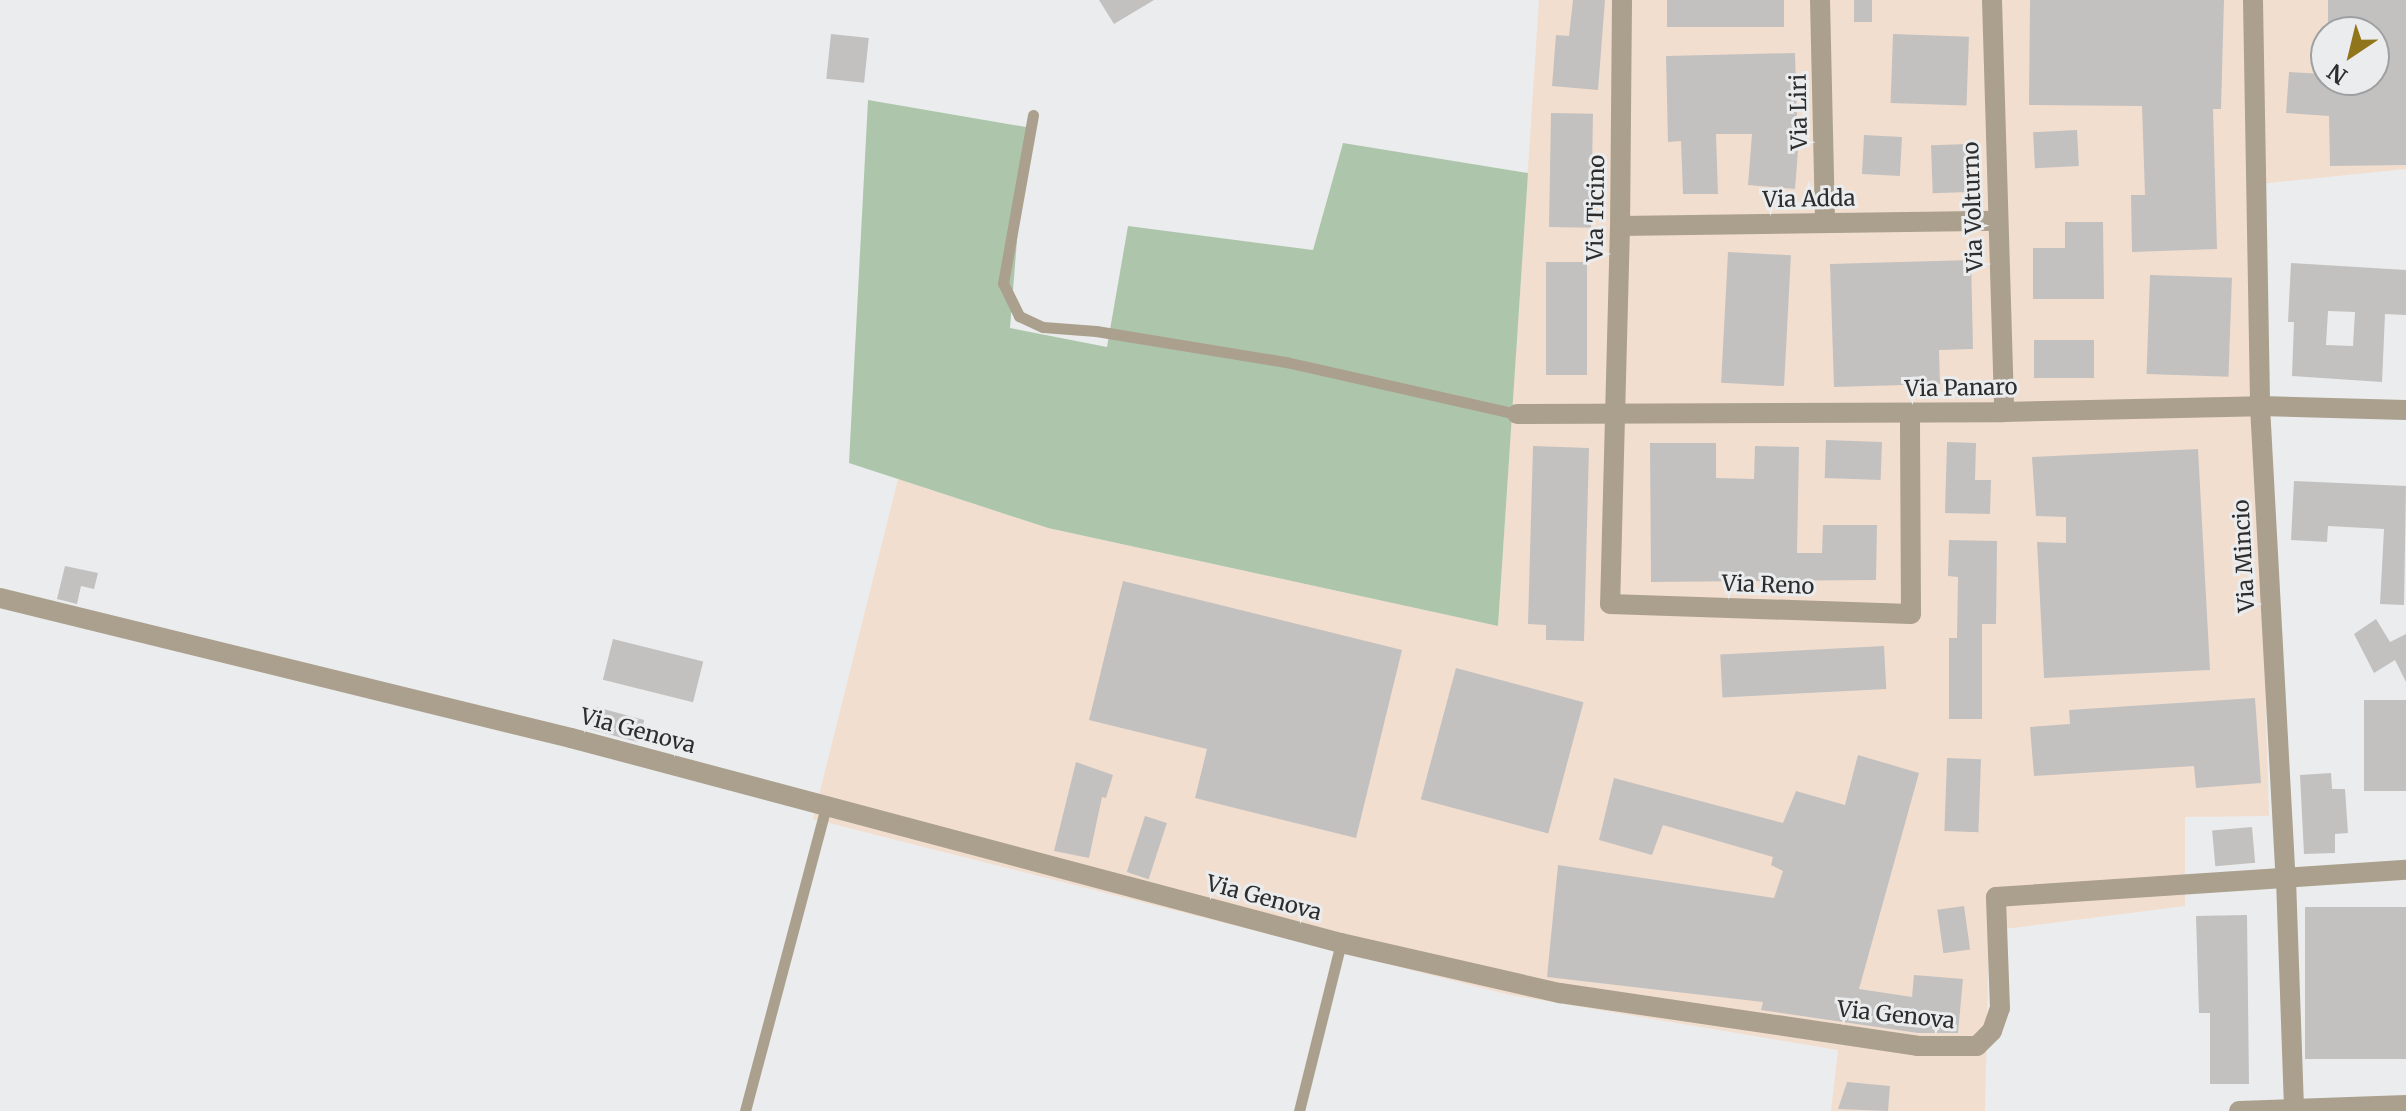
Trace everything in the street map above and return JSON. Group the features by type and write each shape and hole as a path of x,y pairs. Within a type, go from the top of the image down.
{"street":[{"name":"Via Ticino","path":"1615,416 1622,0"},
{"name":"Via Liri","path":"1820,0 1825,223"},
{"name":"Via Volturno","path":"1992,0 2004,412"},
{"name":"Via Mincio","path":"2253,0 2260,406 2286,879 2294,1109"},
{"name":"Via Adda","path":"1620,226 1998,221"},
{"name":"Via Panaro","path":"1517,414 1615,416 2004,412 2260,406 2406,410"},
{"name":"Via Reno","path":"1615,416 1610,604 1911,614 1910,413"},
{"name":"Via Genova","path":"0,598 571,738 1341,943 1560,993 1917,1046 1977,1046 1992,1031 2000,1008 1996,897 2406,870"},
{"path":"2239,1111 2406,1105"}],"lane":[{"path":"1033,115 1003,283 1019,316 1043,327 1096,331 1286,362 1517,414"},
{"path":"745,1111 826,806"},
{"path":"1299,1111 1341,943"}],"shaded area":[{"path":"1539,0 2406,0 2406,169 2250,185 2269,816 2185,817 2185,906 1989,931 1985,1111 1831,1111 1838,1050 1510,995 813,819 898,479 1048,528 1498,626"}],"green space":[{"path":"868,100 1026,127 1010,328 1107,347 1128,226 1313,250 1343,143 1528,173 1498,626 1048,528 849,463"}],"building":[{"path":"1099,0 1154,0 1114,24"},
{"path":"1573,0 1605,0 1598,90 1552,86 1556,35 1569,36"},
{"path":"1667,0 1784,0 1784,27 1667,27"},
{"path":"1854,0 1872,0 1872,22 1854,22"},
{"path":"2030,0 2224,0 2221,109 2213,109 2217,249 2132,252 2131,195 2145,195 2142,106 2029,105"},
{"path":"2328,0 2406,0 2406,165 2330,166 2329,116 2286,113 2289,72 2310,73 2310,96 2390,96 2390,16 2328,16"},
{"path":"831,34 869,38 864,83 826,79"},
{"path":"1893,34 1969,37 1967,106 1891,103"},
{"path":"1795,53 1798,151 1795,189 1748,185 1752,134 1716,134 1718,194 1683,194 1681,141 1668,142 1666,56"},
{"path":"1551,113 1593,114 1591,228 1549,227"},
{"path":"2077,130 2079,166 2035,168 2033,132"},
{"path":"1864,135 1902,137 1900,176 1862,174"},
{"path":"1968,144 1970,192 1933,193 1931,145"},
{"path":"2065,222 2103,222 2104,299 2033,299 2033,248 2065,248"},
{"path":"1728,252 1791,255 1784,386 1721,383"},
{"path":"1971,260 1973,349 1939,350 1940,384 1834,387 1830,264"},
{"path":"1546,262 1587,262 1587,375 1546,375"},
{"path":"2291,263 2406,270 2406,315 2385,314 2382,382 2292,376 2294,322 2288,322","holes":["2328,311 2355,312 2353,346 2326,345"]},
{"path":"2150,275 2232,278 2228,377 2147,374"},
{"path":"2034,340 2094,340 2094,378 2034,378"},
{"path":"1826,440 1882,442 1881,480 1825,478"},
{"path":"1947,442 1976,443 1975,480 1991,480 1990,514 1945,513"},
{"path":"1650,443 1716,443 1716,478 1754,479 1755,446 1799,447 1797,553 1822,553 1823,525 1877,525 1876,580 1651,582"},
{"path":"1533,446 1589,448 1584,641 1546,640 1546,625 1528,624"},
{"path":"2198,449 2210,670 2044,678 2037,542 2066,543 2066,517 2036,516 2032,457"},
{"path":"2294,481 2406,486 2404,605 2380,604 2384,529 2328,526 2327,542 2291,540"},
{"path":"1949,540 1997,541 1996,624 1982,624 1982,719 1949,719 1949,638 1957,638 1958,577 1948,576"},
{"path":"65,566 98,573 94,589 81,586 77,604 57,599"},
{"path":"1123,581 1402,650 1356,838 1195,798 1207,749 1089,720"},
{"path":"2376,619 2390,642 2406,634 2406,682 2395,660 2374,673 2354,634"},
{"path":"613,639 703,661 693,702 603,680"},
{"path":"1884,646 1886,689 1722,698 1720,655"},
{"path":"1456,668 1584,702 1548,834 1421,799"},
{"path":"2255,698 2261,783 2196,788 2194,766 2034,776 2030,727 2070,724 2069,710"},
{"path":"2364,700 2406,700 2406,791 2364,791"},
{"path":"596,707 644,720 638,742 590,729"},
{"path":"1858,755 1919,773 1859,989 1912,997 1914,975 1963,979 1958,1033 1918,1033 1761,1010 1763,1002 1547,977 1558,865 1774,898 1783,871 1771,865 1773,857 1663,825 1652,855 1599,840 1614,778 1783,823 1796,791 1845,805"},
{"path":"1947,758 1981,759 1978,832 1944,831"},
{"path":"1076,762 1113,775 1106,798 1102,797 1089,858 1054,851"},
{"path":"2331,773 2332,789 2345,789 2348,833 2335,834 2335,853 2304,854 2300,775"},
{"path":"1145,816 1167,823 1149,879 1127,872"},
{"path":"2252,827 2255,863 2215,866 2212,830"},
{"path":"1964,906 1970,950 1943,953 1937,910"},
{"path":"2305,907 2406,907 2406,1059 2305,1059"},
{"path":"2247,915 2249,1084 2210,1084 2210,1013 2199,1013 2196,916"},
{"path":"1847,1082 1890,1086 1888,1111 1838,1109"}]}
